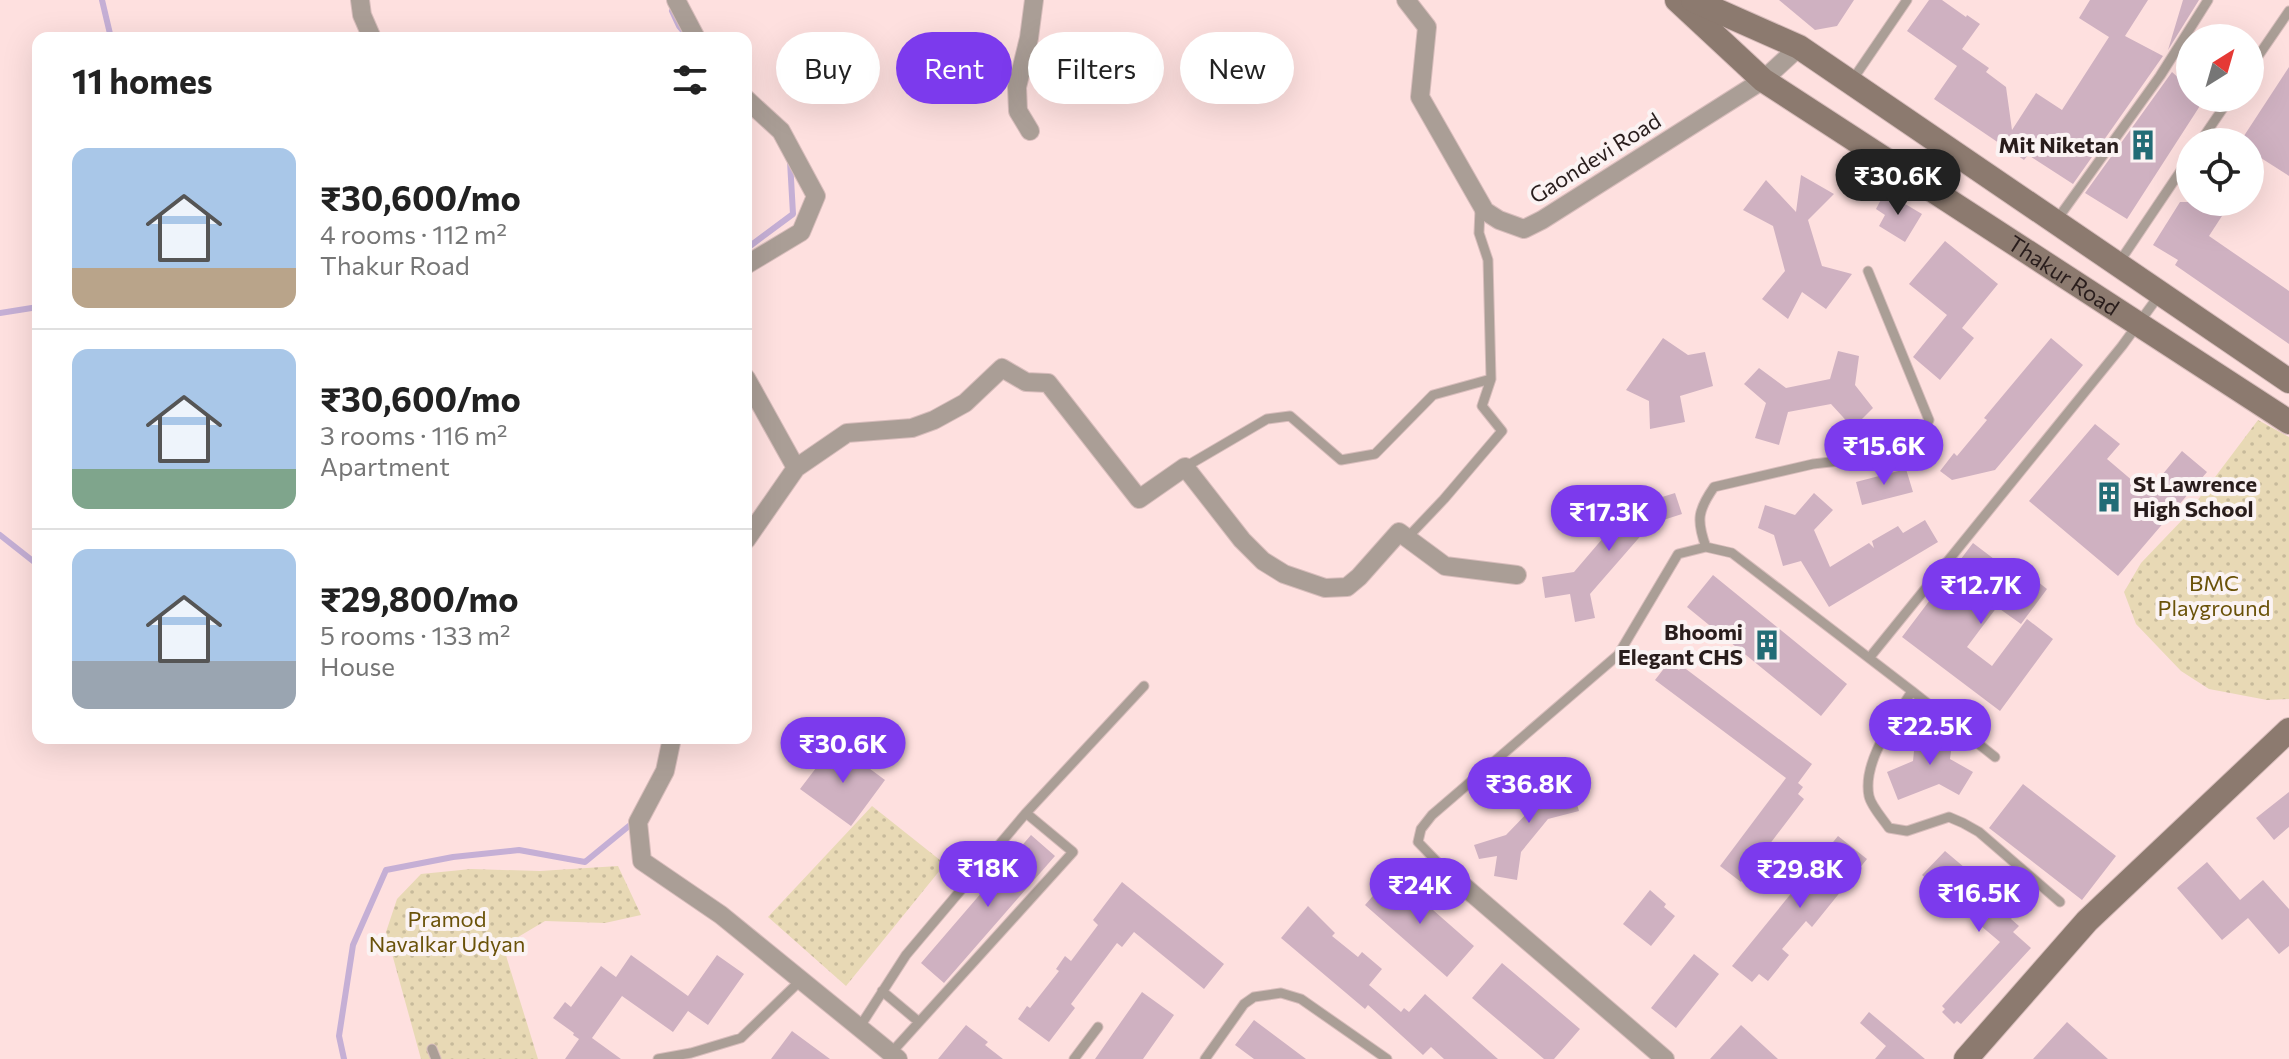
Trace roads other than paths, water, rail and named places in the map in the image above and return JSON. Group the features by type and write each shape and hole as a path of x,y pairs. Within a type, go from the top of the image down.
{"street":[{"path":"360,0 369,32"},
{"path":"676,0 693,32"},
{"path":"1030,131 1018,111 1017,87 1034,0"},
{"name":"Gaondevi Road","path":"1406,0 1427,27 1420,97 1485,211 1524,229 1763,80"},
{"name":"Thakur Road","path":"1677,0 1763,80 2289,422"},
{"name":"Thakur Road","path":"1693,0 1799,47 2289,381"},
{"path":"1763,80 1799,47"},
{"path":"752,104 781,131 816,196 801,232 752,261"},
{"path":"2222,379 2245,351"},
{"path":"752,531 796,468 847,433 912,428 934,420 965,403 1002,368 1026,382 1048,383 1139,499 1185,467 1242,540 1263,561 1284,574 1325,588 1347,587 1399,532 1445,566 1517,575"},
{"path":"752,389 796,468"},
{"path":"1966,1059 2087,921 2289,730"},
{"path":"671,744 665,771 638,822 642,861 721,915 894,1056"},
{"path":"1445,870 1665,1059"}],"lane":[{"path":"1851,82 1907,0"},
{"path":"2056,222 2160,76 2208,0"},
{"path":"2264,48 2289,11"},
{"path":"2118,264 2176,178"},
{"path":"1407,538 1502,431 1482,406 1491,379 1488,260 1479,233 1480,202"},
{"path":"1706,547 1700,530 1702,505 1714,487 1813,464 1899,454 1919,440 1929,420 1868,271"},
{"path":"1870,657 2139,325 2161,293"},
{"path":"1185,467 1267,419 1290,416 1341,460 1375,454 1433,395 1491,379"},
{"path":"1445,870 1418,842 1421,829 1432,815 1618,655 1678,554 1706,547 1732,553 1870,657 1995,757"},
{"path":"859,1028 906,955 1026,813 1144,686"},
{"path":"1912,691 1875,752 1870,775 1869,797 1889,828 1907,831 1949,817 1963,823 1979,832 2060,902"},
{"path":"894,1056 919,1022 1073,852 1026,813"},
{"path":"658,1059 741,1038 801,980"},
{"path":"882,991 919,1022"},
{"path":"1205,1059 1244,1004 1254,997 1281,993 1301,999 1387,1059"},
{"path":"1074,1059 1098,1027"}],"waterway":[{"path":"102,0 110,32"},
{"path":"672,11 684,32"},
{"path":"752,245 793,214 790,161"},
{"path":"0,313 32,308"},
{"path":"0,535 32,560"},
{"path":"344,1059 339,1036 353,945 386,870 453,857 519,850 585,862 635,821"}],"place":[{"name":"Mit Niketan","path":"2143,145"},
{"name":"St Lawrence High School","path":"2109,497"},
{"name":"Bhoomi Elegant CHS","path":"1767,645"}],"park label":[{"name":"BMC Playground","path":"2214,596"},
{"name":"Pramod Navalkar Udyan","path":"447,932"}]}
